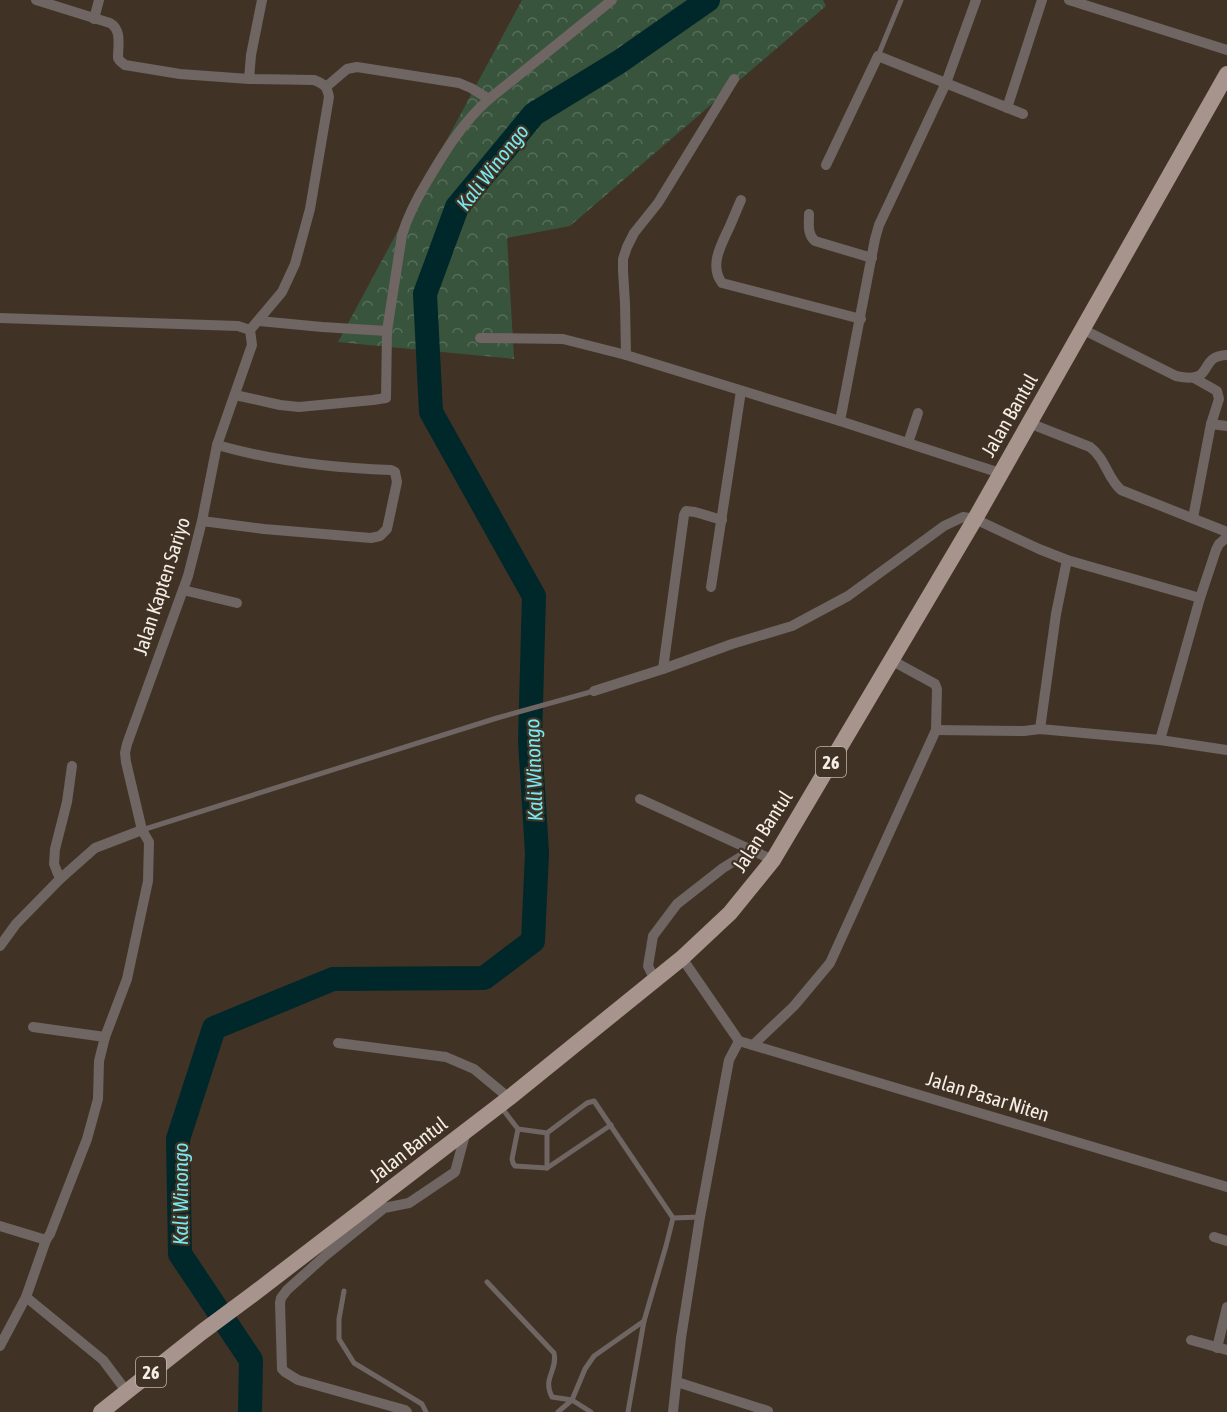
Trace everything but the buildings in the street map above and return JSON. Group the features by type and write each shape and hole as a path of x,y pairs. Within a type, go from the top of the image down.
{"main road":[{"name":"Jalan Bantul","path":"101,1412 123,1387 381,1203 466,1131 682,958 730,913 773,860 975,519 1227,74"}],"street":[{"path":"0,318 238,326 250,330 282,292 295,264 310,209 329,97 326,87 314,80 249,79 180,74 125,65 118,58 118,31 115,26 36,0"},
{"path":"94,19 99,0"},
{"path":"249,79 251,55 262,0"},
{"path":"235,395 299,407 387,396 387,330 402,235 414,204 439,161 473,112 612,0"},
{"path":"840,421 875,239 885,210 946,84 976,0"},
{"path":"1007,108 1042,0"},
{"path":"1069,0 1227,50"},
{"path":"826,165 878,56 1023,114"},
{"path":"326,87 346,69 357,67 459,84 489,99"},
{"path":"626,355 623,259 627,247 634,233 658,203 734,79"},
{"path":"741,200 722,242 716,263 717,276 722,283 861,319"},
{"path":"809,214 809,230 815,241 872,258"},
{"path":"259,321 387,330"},
{"path":"1082,329 1176,376 1194,378 1217,391 1219,395 1211,424 1193,518"},
{"name":"Jalan Kapten Sariyo","path":"0,1346 26,1297 46,1240 87,1139 98,1099 99,1061 105,1037 127,979 148,881 149,842 142,830 125,753 183,590 202,521 217,445 252,345 250,330"},
{"path":"480,338 563,339 626,355 1000,473"},
{"path":"1194,378 1202,375 1212,358 1227,355"},
{"path":"711,587 741,391"},
{"path":"908,443 918,413"},
{"path":"1029,423 1090,447 1098,453 1120,490 1227,532"},
{"path":"1211,424 1227,426"},
{"path":"202,521 371,538 380,536 387,530 397,482 395,472 391,470 342,468 299,462 241,452 217,445"},
{"path":"663,669 684,515 686,512 695,512 722,520"},
{"path":"594,692 732,644 792,626 848,596 944,526 963,517 975,519 1067,560 1200,598"},
{"path":"1160,740 1200,598 1216,550 1227,537"},
{"path":"1040,729 1056,614 1067,560"},
{"path":"183,590 237,603"},
{"path":"753,1045 794,1006 830,963 936,730 937,688 935,684 891,660"},
{"path":"936,730 1024,731 1040,729 1160,740 1227,750"},
{"path":"60,879 54,864 55,849 67,802 72,766"},
{"path":"640,799 773,860"},
{"path":"0,946 16,924 60,879 95,848 142,830"},
{"path":"655,980 648,966 653,936 677,904 723,868 752,850"},
{"path":"673,1412 681,1338 700,1217 729,1060 739,1041 682,958"},
{"path":"33,1027 105,1037"},
{"name":"Jalan Pasar Niten","path":"739,1041 1227,1187"},
{"path":"338,1043 446,1057 474,1069 504,1102"},
{"path":"407,1412 298,1380 285,1372 282,1368 281,1298 381,1203 409,1203 455,1172 466,1131"},
{"path":"0,1226 46,1240"},
{"path":"1214,1237 1227,1241"},
{"path":"26,1297 102,1360 123,1387"},
{"path":"1191,1340 1222,1349 1227,1307"},
{"path":"676,1382 768,1411"}],"lane":[{"path":"878,56 901,0"},
{"path":"142,830 497,718 594,692"},
{"path":"518,1129 547,1133 590,1101 594,1101 673,1218 645,1321 628,1412"},
{"path":"504,1102 518,1129 512,1159 515,1166 547,1167 611,1125"},
{"path":"547,1133 547,1167"},
{"path":"673,1218 700,1217"},
{"path":"487,1282 554,1353 555,1360 548,1382 552,1397 572,1400 591,1412"},
{"path":"344,1291 339,1319 339,1339 354,1363 422,1404 426,1412"},
{"path":"558,1412 572,1400 585,1368 594,1356 645,1321"}],"green space":[{"path":"522,0 823,0 826,6 570,226 507,238 514,359 338,342"}],"waterway":[{"name":"Kali Winongo","path":"250,1412 251,1360 180,1254 178,1139 214,1028 333,979 484,978 533,941 537,853 530,741 534,596 431,412 425,294 457,207 534,114 619,62 708,0"}]}
